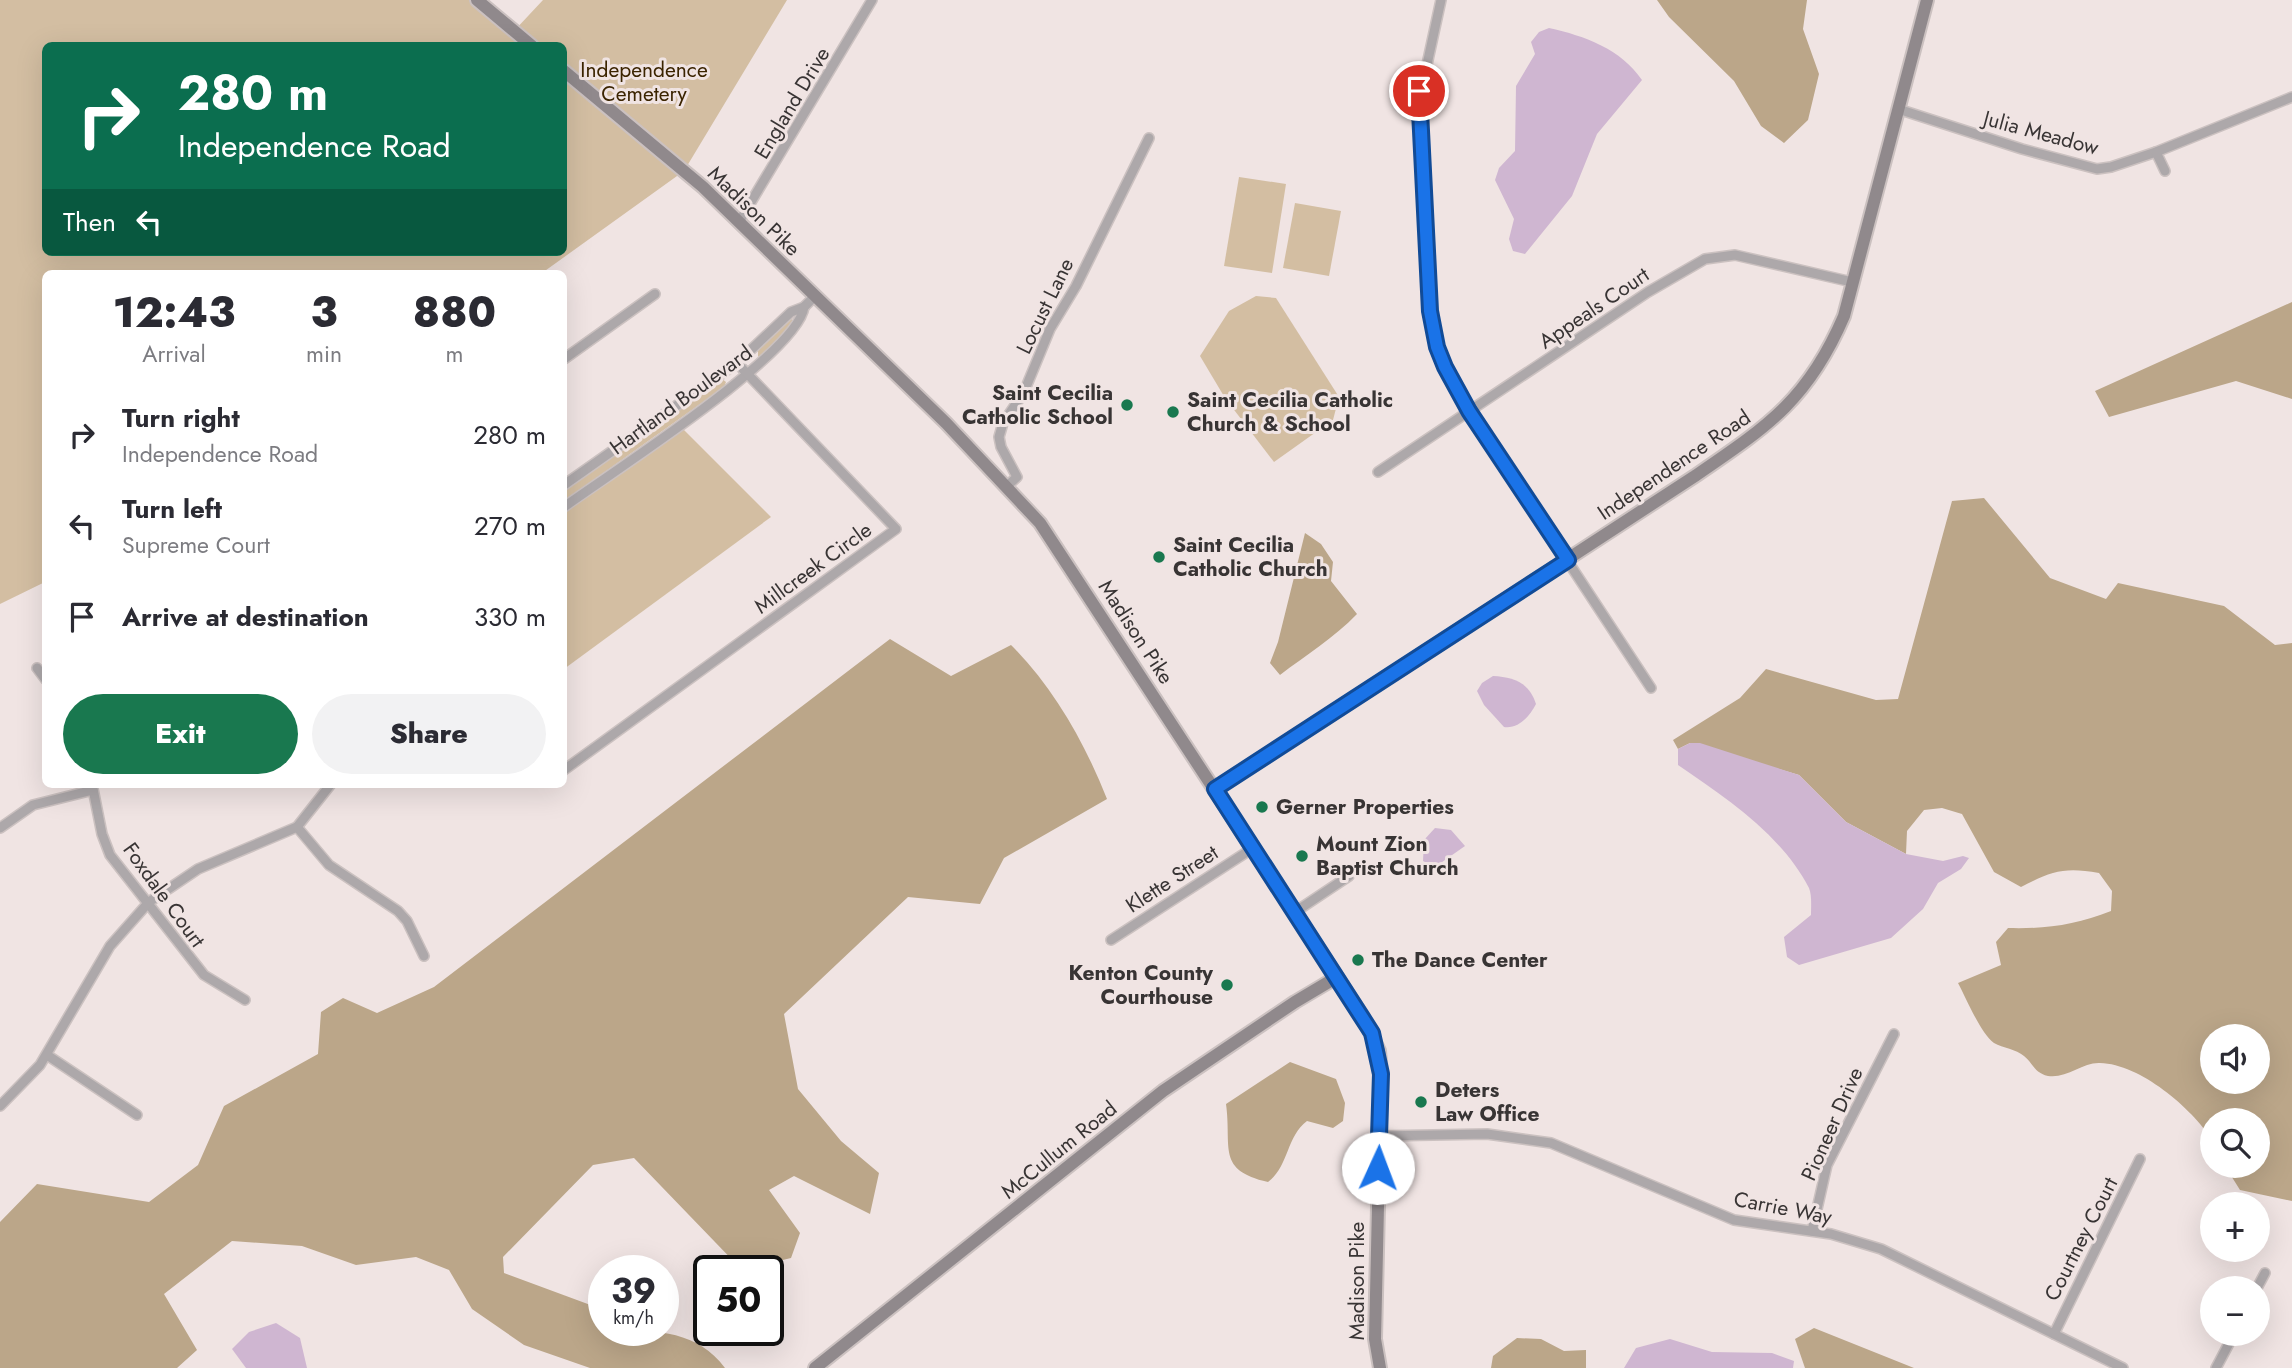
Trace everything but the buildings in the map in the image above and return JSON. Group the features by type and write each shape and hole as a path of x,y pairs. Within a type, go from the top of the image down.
{"street":[{"path":"477,0 527,42"},
{"name":"England Drive","path":"739,222 872,0"},
{"path":"1441,0 1425,60 1418,106 1430,311 1437,347 1469,411 1651,688"},
{"name":"Independence Road","path":"1215,789 1748,440 1790,405 1823,361 1844,316 1927,0"},
{"name":"Madison Pike","path":"567,74 703,187 1007,486 1040,523 1363,1017 1378,1051 1375,1339 1380,1368"},
{"name":"Julia Meadow","path":"1898,109 2022,149 2097,169 2157,152 2292,97"},
{"name":"Locust Lane","path":"1007,486 1017,477 1001,447 999,436 1003,423 1024,392 1050,329 1076,286 1149,138"},
{"path":"2157,152 2165,171"},
{"name":"Appeals Court","path":"1378,471 1659,285 1705,259 1735,255 1852,282"},
{"path":"567,357 655,294"},
{"name":"Hartland Boulevard","path":"567,483 737,363 791,312 804,307 815,296"},
{"name":"Hartland Boulevard","path":"567,505 766,360 803,319 804,307"},
{"name":"Millcreek Circle","path":"567,767 896,529 737,363"},
{"path":"37,668 42,675"},
{"path":"0,828 33,805 90,788"},
{"name":"Foxdale Court","path":"93,788 102,834 110,855 204,975 245,1000"},
{"path":"0,1106 47,1055 110,946 149,902 198,869 297,827 328,788"},
{"path":"297,827 329,865 398,911 407,921 424,956"},
{"name":"Klette Street","path":"1111,940 1253,848"},
{"path":"1295,912 1349,876"},
{"name":"McCullum Road","path":"815,1368 1163,1091 1295,1002 1337,977"},
{"name":"Pioneer Drive","path":"1812,1231 1827,1165 1894,1034"},
{"path":"47,1055 138,1115"},
{"name":"Carrie Way","path":"1379,1136 1487,1134 1551,1143 1734,1220 1812,1231 1881,1249 2123,1368"},
{"name":"Courtney Court","path":"2054,1334 2140,1159"},
{"path":"2216,1368 2228,1346"}],"green space":[{"name":"Independence Cemetery","path":"0,0 477,0 514,31 543,0 787,0 684,171 567,255 567,42 42,42 42,256 566,256 546,270 42,270 42,583 0,604"},
{"path":"1239,177 1286,184 1272,273 1224,266"},
{"path":"1295,203 1341,211 1329,276 1283,268"},
{"path":"1256,296 1276,298 1339,397 1333,420 1274,462 1225,398 1200,356 1229,311"},
{"path":"789,318 795,321 761,358 758,356 758,351"},
{"path":"722,379 726,382 724,387 567,499 567,489"},
{"path":"678,424 771,517 567,667 567,505"}],"shaded area":[{"path":"1657,0 1807,0 1803,29 1819,74 1808,120 1784,143 1761,126 1734,81 1669,17"},
{"path":"1549,28 1601,45 1624,60 1642,80 1597,134 1572,196 1525,254 1513,251 1509,239 1514,219 1495,180 1499,168 1515,151 1516,86 1535,54 1531,42 1539,32"},
{"path":"2292,302 2292,399 2236,381 2109,417 2095,391"},
{"path":"1984,498 2050,578 2106,599 2118,583 2224,606 2275,645 2292,643 2292,1201 2270,1196 2270,1192 2240,1190 2232,1178 2270,1178 2270,1108 2200,1108 2200,1124 2164,1090 2132,1071 2115,1065 2094,1063 2061,1075 2043,1075 2021,1054 1994,1043 1979,1024 1958,983 2001,965 1996,942 2008,928 2061,925 2111,911 2112,891 2099,873 2076,870 2059,872 2021,887 1994,872 1962,814 1942,808 1924,810 1907,831 1906,854 1846,822 1799,775 1690,743 1678,749 1673,740 1740,698 1766,669 1876,700 1898,699 1952,501"},
{"path":"1305,533 1321,544 1333,562 1331,581 1357,614 1329,639 1280,675 1270,663 1278,642"},
{"path":"890,639 951,676 1011,645 1054,697 1089,757 1107,799 1004,858 980,904 908,897 784,1014 798,1089 841,1141 879,1173 870,1214 794,1176 769,1190 800,1233 791,1258 784,1260 784,1255 728,1255 634,1158 593,1165 503,1257 504,1273 588,1304 588,1346 679,1346 679,1336 693,1342 693,1346 701,1346 725,1368 590,1368 524,1345 472,1309 449,1270 416,1257 356,1265 302,1246 232,1241 164,1294 197,1350 177,1368 0,1368 0,1222 37,1184 149,1202 198,1165 224,1106 318,1054 321,1012 343,998 377,1013 434,987"},
{"path":"1493,676 1519,682 1533,697 1536,704 1519,724 1504,727 1484,705 1477,691 1482,683"},
{"path":"1690,743 1700,743 1799,775 1846,822 1906,854 1943,861 1963,856 1969,858 1961,869 1938,883 1923,909 1891,938 1799,965 1787,957 1784,937 1811,915 1809,888 1768,834 1733,804 1678,765 1678,749"},
{"path":"1435,828 1451,830 1465,846 1435,867 1423,861 1424,840"},
{"path":"1290,1062 1336,1079 1345,1103 1343,1121 1333,1128 1307,1121 1295,1135 1280,1168 1268,1182 1240,1171 1233,1164 1228,1145 1226,1104"},
{"path":"276,1323 300,1338 307,1368 246,1368 232,1349 249,1332"},
{"path":"1814,1328 1914,1368 1805,1368 1795,1339"},
{"path":"1517,1338 1541,1339 1564,1351 1586,1350 1586,1368 1491,1368 1493,1356"},
{"path":"1670,1339 1712,1352 1772,1353 1794,1361 1793,1368 1624,1368 1636,1348"}],"place":[{"name":"Saint Cecilia Catholic School","path":"1127,405"},
{"name":"Saint Cecilia Catholic Church & School","path":"1173,412"},
{"name":"Saint Cecilia Catholic Church","path":"1159,557"},
{"name":"Gerner Properties","path":"1262,807"},
{"name":"Mount Zion Baptist Church","path":"1302,856"},
{"name":"The Dance Center","path":"1358,960"},
{"name":"Kenton County Courthouse","path":"1227,985"},
{"name":"Deters Law Office","path":"1421,1102"}],"route":[{"path":"1378,1168 1381,1074 1372,1033 1215,789 1319,725 1568,560 1469,411 1437,347 1430,311 1419,91"}]}
